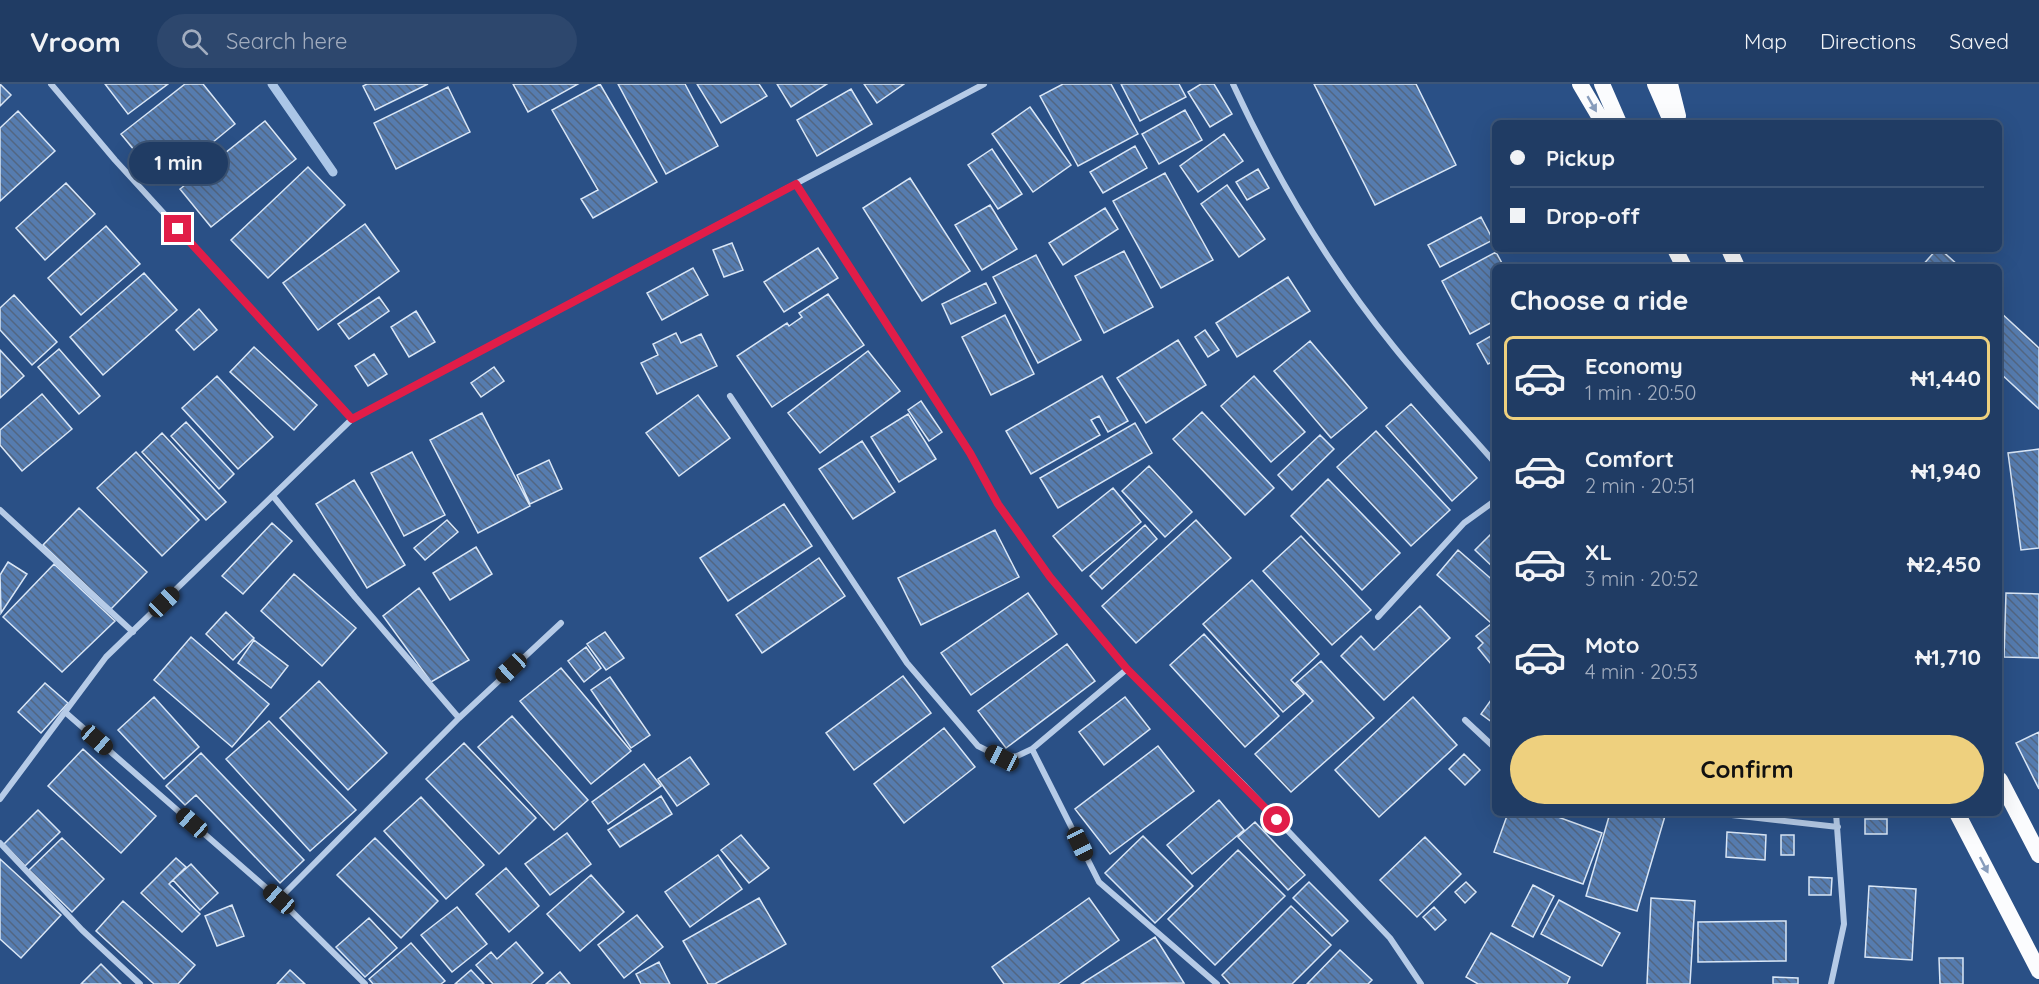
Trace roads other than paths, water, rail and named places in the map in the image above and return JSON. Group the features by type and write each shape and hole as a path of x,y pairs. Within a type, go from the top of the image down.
{"highway":[{"path":"1580,84 1601,120"},
{"path":"1602,84 1618,120"},
{"path":"1655,84 1671,120"},
{"path":"1670,84 1678,120"},
{"path":"2002,784 2039,855"},
{"path":"1959,816 2039,972"}],"street":[{"path":"51,84 115,160 352,419"},
{"path":"0,799 106,657 352,419 984,84"},
{"path":"1233,84 1253,127 1313,234 1393,347 1492,459"},
{"path":"796,184 970,453 998,504 1050,577 1127,669 1245,786 1390,938 1421,984"},
{"path":"730,396 907,663 978,746 1002,758 1017,756 1032,749 1127,669"},
{"path":"273,496 355,597 459,718"},
{"path":"1378,617 1464,523 1492,503"},
{"path":"0,510 133,632"},
{"path":"279,899 459,718 561,623"},
{"path":"65,712 279,899 365,984"},
{"path":"1465,720 1492,745"},
{"path":"1032,749 1099,882 1217,984"},
{"path":"1741,816 1838,827"},
{"path":"1831,984 1844,924 1836,816"},
{"path":"0,843 82,930 140,984"}],"waterway":[{"path":"272,84 333,172"}]}
